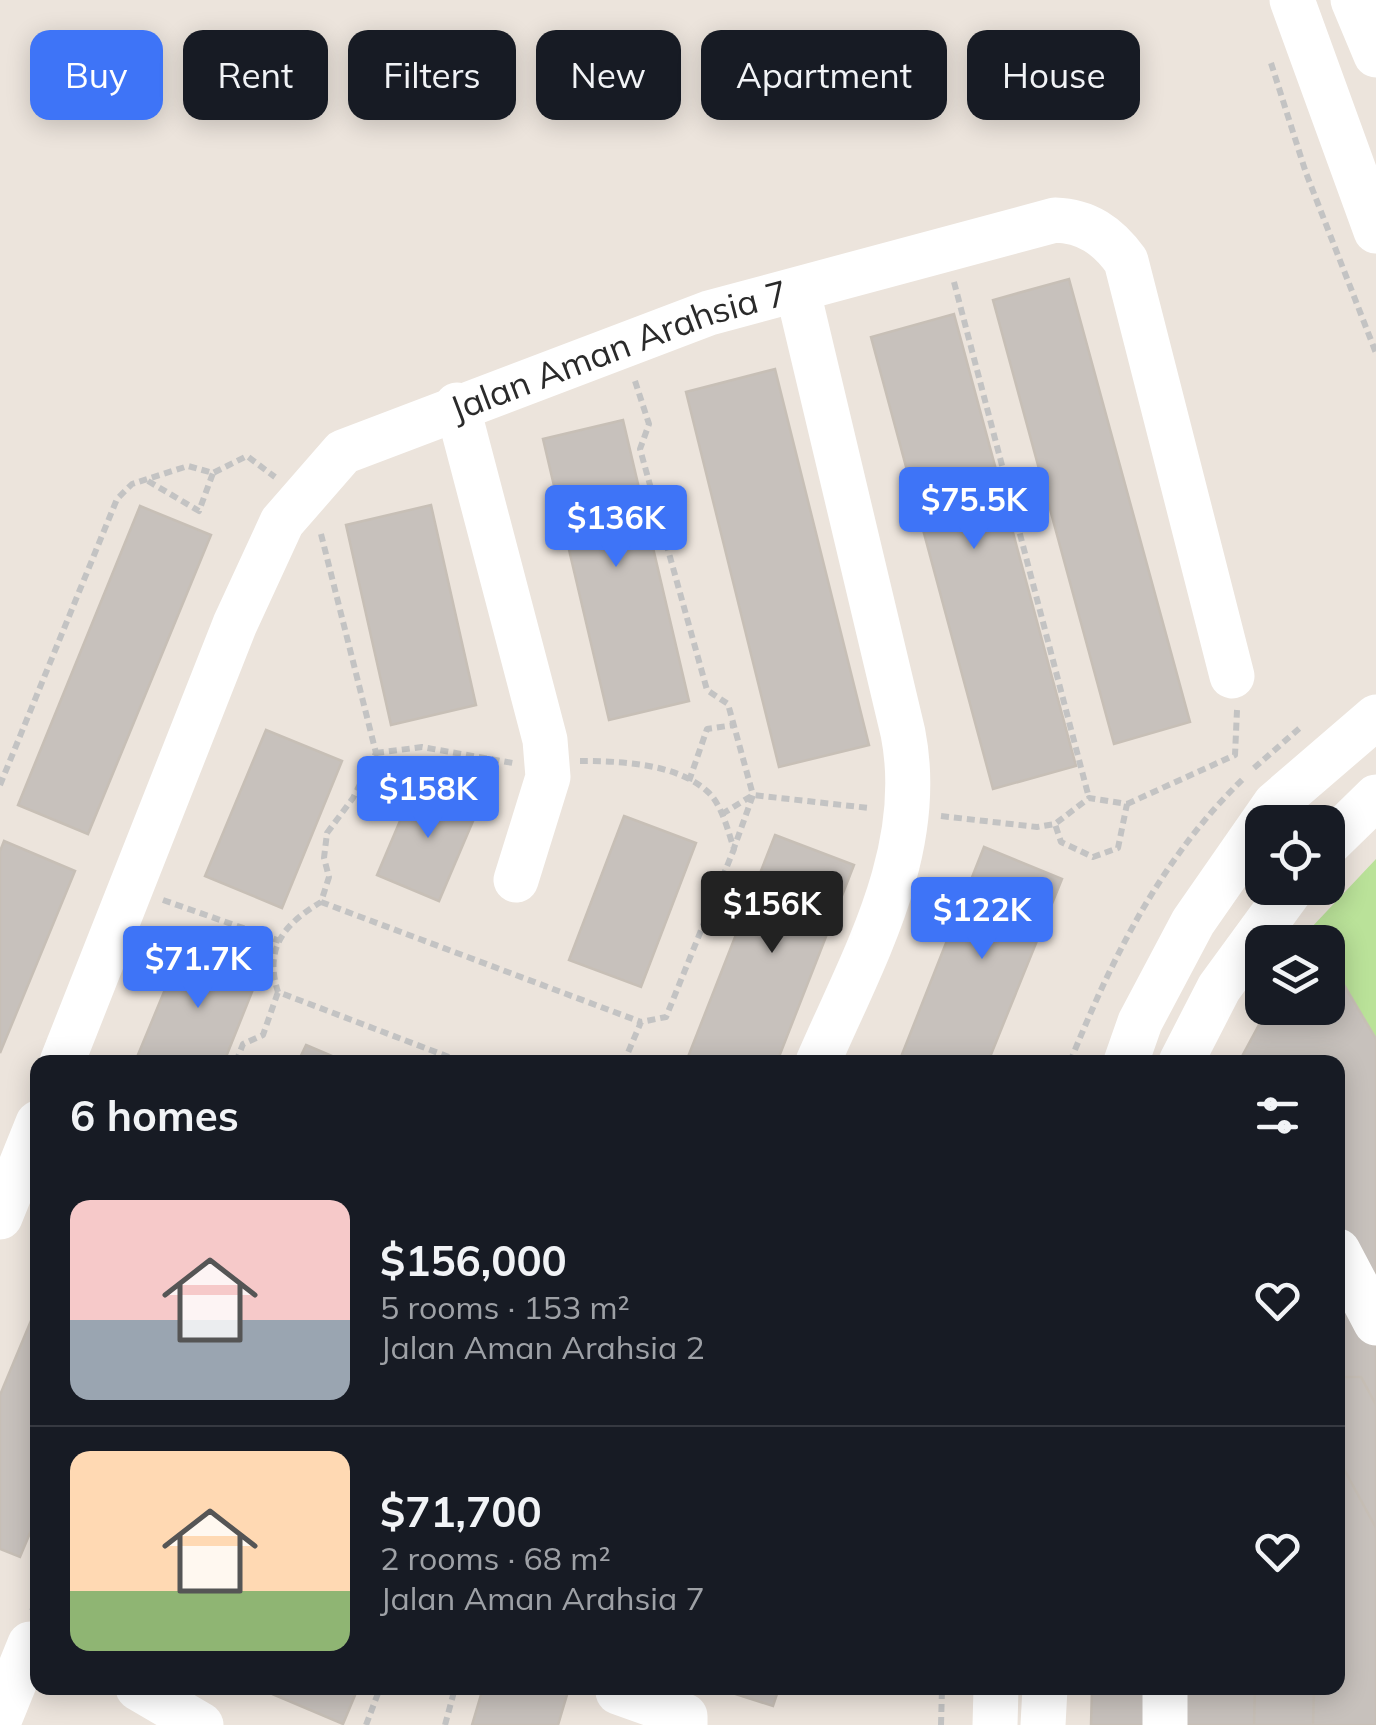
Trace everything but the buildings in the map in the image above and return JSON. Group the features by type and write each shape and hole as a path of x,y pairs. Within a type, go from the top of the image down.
{"street":[{"path":"1292,0 1376,231"},
{"path":"1352,0 1376,55"},
{"name":"Jalan Aman Arahsia 7","path":"65,1055 235,624 282,522 300,496 343,452 708,313 798,292 944,246 1056,220 1075,220 1111,241 1126,261 1232,676"},
{"path":"798,292 910,766 908,812 882,914 821,1055"},
{"path":"458,405 540,718 548,777 516,880"},
{"path":"1128,1055 1140,1022 1193,922 1275,804 1376,717"},
{"path":"1345,827 1376,797"},
{"path":"1185,1055 1219,988 1280,905"},
{"path":"0,1217 30,1143"},
{"path":"1345,1263 1376,1323"},
{"path":"0,1718 22,1641"},
{"path":"156,1695 196,1710"},
{"path":"995,1725 996,1695"},
{"path":"1043,1725 1045,1695"},
{"path":"1164,1725 1165,1695"},
{"path":"616,1702 686,1716 685,1725"}],"path":[{"path":"1267,52 1306,172 1376,353"},
{"path":"944,246 1089,798"},
{"path":"321,902 640,1022 666,1017 753,794 728,704 707,690 640,449 649,424 623,344"},
{"path":"0,785 110,509 132,484 188,466 212,473 247,456 319,512 320,534 376,753 327,834 324,858 329,877 321,902 290,920 280,942 272,972 278,992 263,1034 243,1044 239,1055"},
{"path":"148,481 199,510 212,473"},
{"path":"722,814 753,794 1004,824 1055,824 1089,798 1127,804 1234,755 1238,693 1232,676"},
{"path":"689,781 707,730 734,725"},
{"path":"376,753 422,746 500,764 633,760 708,792 722,814 734,849"},
{"path":"1055,824 1061,842 1093,857 1118,848 1127,804"},
{"path":"131,889 280,942"},
{"path":"278,992 444,1055"},
{"path":"627,1055 640,1022"},
{"path":"366,1725 377,1695"},
{"path":"445,1725 454,1695"},
{"path":"941,1725 942,1695"}],"green space":[{"path":"1376,859 1376,1039 1345,987 1345,925 1314,925 1333,905 1345,905 1345,892"}]}
